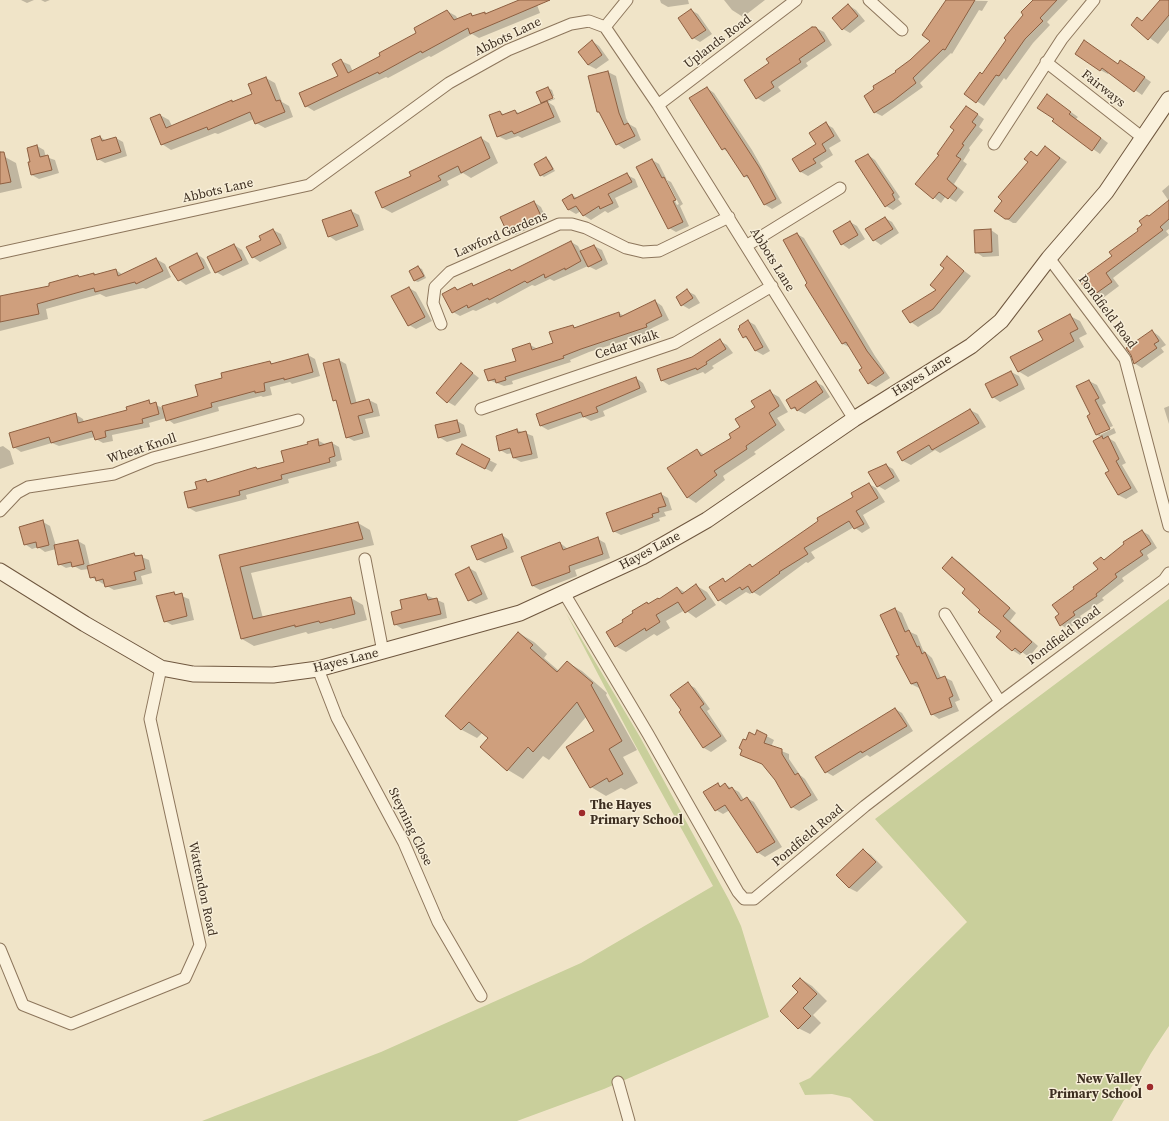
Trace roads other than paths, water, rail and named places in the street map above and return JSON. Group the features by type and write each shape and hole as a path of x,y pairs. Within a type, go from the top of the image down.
{"street":[{"path":"605,27 627,0"},
{"name":"Uplands Road","path":"658,105 796,0"},
{"path":"869,0 902,30"},
{"path":"994,144 1046,62 1062,39 1094,0"},
{"name":"Abbots Lane","path":"0,253 309,185 449,83 508,50 571,24 589,21 605,27 658,105 854,419"},
{"name":"Fairways","path":"1046,62 1143,138"},
{"name":"Hayes Lane","path":"0,571 85,624 161,668 193,674 273,676 318,670 520,613 642,557 707,520 854,419 971,346 1001,321 1049,258 1106,192 1169,99"},
{"path":"746,246 840,188"},
{"name":"Lawford Gardens","path":"441,324 433,303 435,287 450,272 559,224 572,224 586,228 626,248 643,252 659,251 729,218"},
{"name":"Pondfield Road","path":"1049,258 1126,359 1169,526"},
{"name":"Cedar Walk","path":"481,409 675,343 772,286"},
{"name":"Wheat Knoll","path":"0,511 17,493 28,487 114,474 153,458 298,420"},
{"path":"365,559 383,652"},
{"name":"Pondfield Road","path":"564,593 648,734 738,892 744,899 754,899 865,806 1000,702 1164,580 1169,573"},
{"path":"945,614 1000,702"},
{"name":"Wattendon Road","path":"0,949 23,1005 71,1024 185,978 200,945 150,719 161,668"},
{"name":"Steyning Close","path":"318,670 337,718 404,843 438,922 481,996"},
{"path":"618,1082 629,1121"}],"place":[{"name":"The Hayes Primary School","path":"582,813"},
{"name":"New Valley Primary School","path":"1150,1087"}]}
